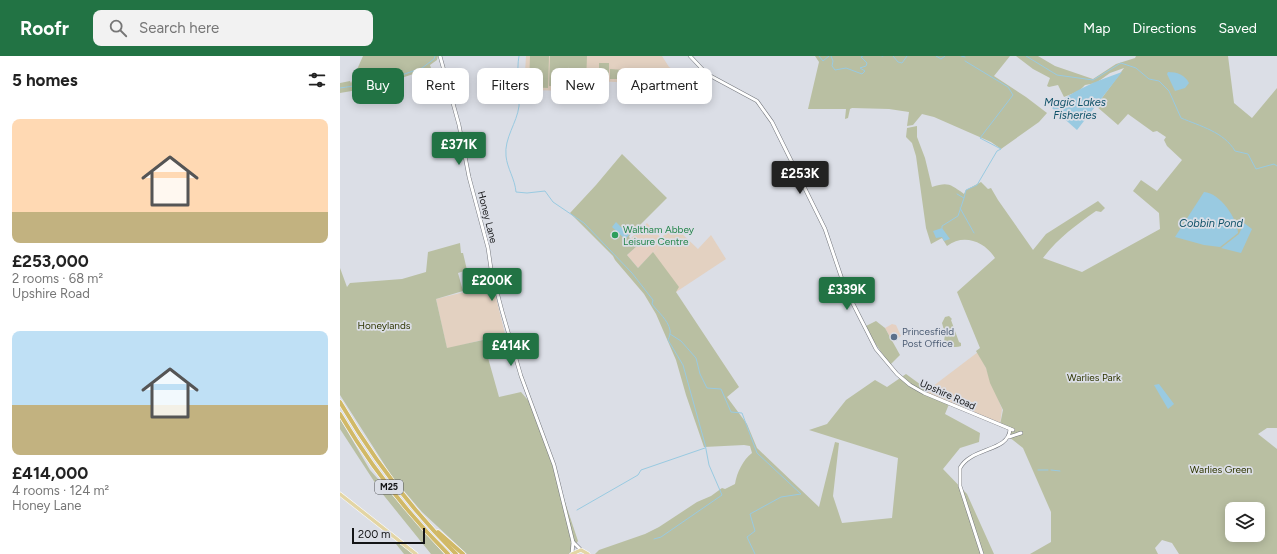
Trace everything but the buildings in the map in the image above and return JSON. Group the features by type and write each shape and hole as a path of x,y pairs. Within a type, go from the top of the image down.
{"highway":[{"name":"M25","path":"340,402 376,460 427,523 456,554"},
{"name":"M25","path":"340,414 363,451 391,489 418,523 448,554"},
{"name":"M25","path":"427,523 463,554"}],"main road":[{"path":"340,494 416,554"},
{"path":"572,554 580,550 588,554"}],"street":[{"name":"Honey Lane","path":"440,56 459,125 469,177 488,248 491,269 502,311 519,369 554,465 573,542 572,554"},
{"name":"Upshire Road","path":"690,56 708,74 757,101 772,122 825,229 845,288 878,353 897,374 915,388 1011,430 1009,437"},
{"path":"982,554 960,486 960,468 970,456 990,450 1009,437 1021,433"},
{"name":"Honey Lane","path":"573,542 580,550"}],"shaded area":[{"path":"526,56 662,56 671,68 617,68 617,82 609,82 609,68 551,68 551,90 543,90 543,68 525,68"},
{"path":"647,223 664,241 638,268 627,255 637,246 630,239"},
{"path":"670,229 675,234 678,230 698,249 711,235 726,259 676,292 648,258 664,241 661,238"},
{"path":"493,285 505,334 447,349 436,299"},
{"path":"892,324 896,325 901,336 893,342 885,328"},
{"path":"978,352 1002,409 1000,425 924,393"}],"green space":[{"path":"363,56 438,56 437,60 430,65 431,68 412,68 412,74 404,77 404,68 358,68"},
{"path":"530,56 549,56 548,88 543,88 543,68 530,68"},
{"path":"550,56 587,56 587,68 569,68 569,65 569,68 551,68 551,86 549,86"},
{"path":"815,56 1010,56 994,76 1047,113 1039,122 1001,149 991,142 934,117 922,114 913,125 907,126 909,112 889,109 852,108 850,109 848,118 845,119 846,109 808,109 819,62"},
{"path":"1016,56 1038,56 1055,66 1093,79 1116,64 1135,58 1136,56 1228,56 1234,103 1252,118 1277,88 1277,428 1267,428 1258,434 1277,449 1277,554 1179,554 1172,543 1162,540 1155,548 1158,554 1030,554 1051,542 1051,512 1023,448 1009,437 1010,429 1000,425 1003,410 990,383 986,368 976,351 980,348 957,292 995,258 991,252 974,241 960,240 947,246 942,238 931,244 926,228 916,156 912,143 906,137 907,128 917,126 917,137 925,158 932,187 945,184 964,194 966,190 981,182 988,189 991,188 1033,250 1046,234 1098,201 1105,208 1101,212 1096,211 1074,227 1054,245 1043,258 1082,272 1160,229 1159,213 1133,191 1141,180 1157,191 1182,160 1167,146 1164,140 1166,137 1157,131 1153,132 1128,114 1118,125 1096,106 1124,68 1110,73 1096,83 1085,85 1079,91 1064,97 1058,85 1047,86 1050,78 1033,69"},
{"path":"599,63 609,63 609,68 599,68"},
{"path":"610,69 617,70 617,79 610,79"},
{"path":"350,81 351,83 352,81 352,91 340,93 340,83"},
{"path":"622,154 667,198 630,235 629,237 637,246 627,255 638,268 653,252 679,287 676,292 739,387 727,397 747,424 757,448 819,507 835,442 839,443 833,496 842,523 892,518 898,458 809,430 827,424 846,400 875,380 887,387 906,374 928,390 925,393 949,404 945,414 980,433 979,442 960,448 943,469 967,494 994,554 595,554 599,550 645,534 659,527 697,502 711,496 722,488 725,489 735,484 741,467 752,453 750,446 744,445 704,447 686,395 676,360 656,314 644,294 613,256 570,213"},
{"name":"Honeylands","path":"460,243 461,253 463,253 467,270 458,273 463,291 436,299 447,348 483,340 499,397 521,392 533,406 578,541 569,554 467,554 422,512 393,478 340,395 340,268 347,287 350,283 402,279 426,272 428,252"},
{"path":"949,316 952,319 951,320 961,346 952,347 944,342 945,334 942,323 945,317"},
{"path":"876,321 885,328 900,355 890,365 864,327"},
{"path":"340,419 370,470 444,554 431,554 381,492 340,429"},
{"path":"398,542 413,554 404,554 396,544"}],"water":[{"name":"Magic Lakes Fisheries","path":"1122,72 1077,130 1052,108 1068,96 1085,87"},
{"path":"1168,72 1180,74 1189,83 1185,88 1175,91 1167,74"},
{"name":"Cobbin Pond","path":"1204,192 1210,193 1222,201 1235,220 1238,233 1220,247 1204,245 1175,237"},
{"path":"616,222 629,235 625,239 612,227"},
{"path":"1244,223 1252,229 1241,253 1221,248 1239,234"},
{"path":"942,228 950,239 944,241 942,237 936,238 933,231"},
{"path":"1159,384 1174,404 1168,409 1154,385"}],"waterway":[{"path":"340,88 367,84 384,78 390,79 422,68 434,59 435,56"},
{"path":"519,56 519,106 506,149 508,165 516,192 527,193 545,191 553,202 584,223 632,273 653,300 652,304 669,326 670,332 668,340 683,365 705,444 709,465 722,495 661,537 654,539"},
{"path":"819,56 823,61 829,56"},
{"path":"831,56 833,61 832,66 835,70 846,68 862,74 865,71 860,68 866,66 867,63 861,57 863,56"},
{"path":"893,56 898,62 902,63 907,56"},
{"path":"936,56 941,59 945,56"},
{"path":"961,56 965,57"},
{"path":"1026,56 1057,75 1093,80 1121,63 1136,68 1149,79 1159,81 1169,91 1181,118 1211,130 1225,139 1235,151 1248,154 1256,169 1274,164 1277,166"},
{"path":"957,194 964,198 966,190 977,185 997,151 1001,149 980,138 1013,95 1008,87 965,61"},
{"path":"942,228 942,226 958,216 964,198"},
{"path":"960,208 974,233"},
{"path":"670,334 681,341 696,358 700,374 707,388 721,389 731,412 742,413 757,453 801,494 781,497 750,514 755,531 747,537 755,554"},
{"path":"577,510 638,475 641,470 705,448"},
{"path":"1038,470 1048,470"},
{"path":"1051,470 1060,471"}],"place":[{"name":"Waltham Abbey Leisure Centre","path":"615,235"},
{"name":"Princesfield Post Office","path":"894,337"}],"park label":[{"name":"Warlies Park","path":"1094,377"},
{"name":"Warlies Green","path":"1221,469"}]}
